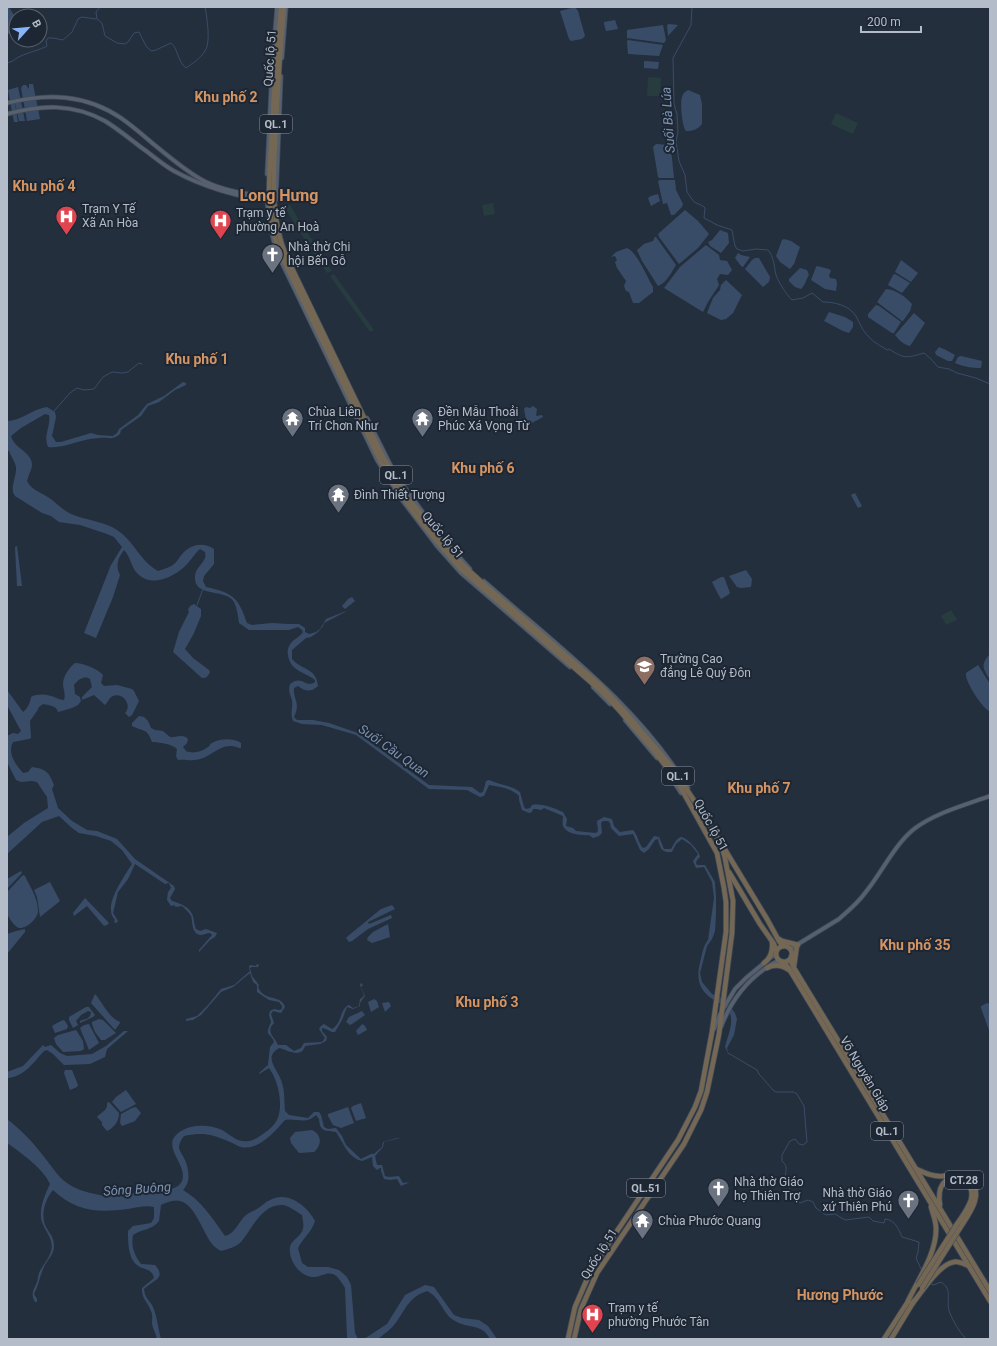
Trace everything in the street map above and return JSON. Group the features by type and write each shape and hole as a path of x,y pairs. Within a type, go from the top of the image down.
{"highway":[{"name":"Quốc lộ 51","path":"280,7 271,220 276,242 304,307 381,458 399,492 438,545 464,572 511,615 601,691 626,715 677,781 716,852 724,861"},
{"name":"Quốc lộ 51","path":"277,68 285,7"},
{"name":"Quốc lộ 51","path":"272,200 276,226 283,249 381,458 399,485 465,566 488,588 548,638 600,686 671,766 721,844 724,861 726,932 715,1008 719,1034 707,1092 694,1127 659,1182 597,1273 581,1309 574,1339"},
{"name":"QL.1","path":"724,861 727,869 776,946 776,952 781,961"},
{"name":"QL.1","path":"724,861 777,937 780,944 783,946"},
{"name":"Quốc lộ 51","path":"568,1339 575,1307 591,1270 678,1140 693,1113 701,1091 712,1032 718,1022 722,1010 732,933 732,894 727,869"},
{"path":"765,966 772,950 772,943 769,937"},
{"path":"765,966 774,965 792,969 798,945 782,941 777,937"},
{"path":"776,952 779,947 783,946 790,949"},
{"name":"QL.1","path":"790,949 791,957"},
{"path":"781,961 787,961 791,957"},
{"name":"Võ Nguyên Giáp","path":"791,957 792,969 990,1301"},
{"name":"Võ Nguyên Giáp","path":"781,961 792,969 990,1291"},
{"name":"CT.28","path":"884,1339 922,1286 975,1203 976,1189 969,1178 964,1175 953,1174 936,1176 916,1169"},
{"name":"CT.28","path":"940,1209 938,1192 943,1182 953,1178 958,1178 968,1184 972,1194 959,1226"},
{"name":"CT.28","path":"891,1339 910,1302 933,1250 936,1238 936,1228 930,1201"},
{"name":"CT.28","path":"922,1286 934,1278 939,1270 948,1264 960,1262 969,1266"}],"main road":[{"name":"Quốc lộ 51","path":"277,7 277,68"},
{"path":"7,103 34,97 53,96 88,102 121,119 178,164 206,182 272,200"},
{"path":"7,114 30,108 54,107 77,110 96,117 118,130 173,170 192,181 222,192 272,200"},
{"path":"790,949 839,919 846,913 865,893 896,850 913,830 933,818 990,796"},
{"path":"718,1022 728,1010 739,992 765,966 776,952"},
{"path":"722,1010 735,989 746,978 765,966 781,961"}],"green space":[{"path":"648,77 661,78 660,96 647,96"},
{"path":"836,113 858,123 853,134 831,124"},
{"path":"493,203 495,214 484,216 482,205"},
{"path":"285,205 290,205 302,225 297,228"},
{"path":"305,229 320,252 315,255 300,232"},
{"path":"323,257 332,271 327,273 318,260"},
{"path":"334,274 374,330 370,332 330,276"},
{"path":"951,610 957,620 946,625 941,616"}],"water":[{"path":"7,7 9,7 8,34"},
{"path":"575,7 578,11 585,36 582,39 571,41 560,11"},
{"path":"615,20 618,29 606,31 604,22"},
{"path":"663,25 666,40 664,43 627,38 627,30"},
{"path":"667,25 678,25 668,36"},
{"path":"628,40 663,45 659,56 628,54"},
{"path":"644,61 659,62 658,69 644,68"},
{"path":"29,84 33,84 40,119 27,121 21,88 23,85 26,85 29,89"},
{"path":"18,87 25,121 19,121 14,98 18,122 14,122 8,90"},
{"path":"688,90 700,95 702,104 702,124 695,130 691,131 686,131 682,120 681,100 683,94"},
{"path":"656,144 669,145 671,149 674,178 658,177 653,147"},
{"path":"675,180 676,190 683,204 674,215 671,215 667,203 663,204 658,181"},
{"path":"658,194 660,201 651,206 648,198"},
{"path":"685,210 698,221 709,234 698,248 679,264 658,234"},
{"path":"720,230 728,233 729,243 721,253 710,246 708,242 712,240"},
{"path":"655,237 676,265 666,280 658,286 642,261 637,250 644,244 653,241"},
{"path":"784,239 791,241 800,247 794,264 790,269 780,262 776,256 782,240"},
{"path":"706,245 719,255 720,260 727,261 732,270 728,275 720,274 717,279 719,285 703,312 664,288 680,267"},
{"path":"627,248 631,250 638,259 653,287 653,292 639,303 633,303 629,292 626,291 624,286 626,281 617,268 615,262 617,260 615,256 611,257 616,252"},
{"path":"738,253 750,257 743,267 735,258"},
{"path":"755,258 759,258 770,277 769,282 763,287 745,269"},
{"path":"901,260 918,273 911,282 895,272"},
{"path":"817,266 829,269 831,271 829,275 830,278 836,279 837,283 836,291 825,289 811,280"},
{"path":"800,268 807,270 809,275 801,289 795,287 789,281 789,279"},
{"path":"895,274 910,283 902,293 888,285"},
{"path":"726,280 742,295 733,313 726,319 721,320 707,313 713,298"},
{"path":"886,289 893,290 900,294 912,304 910,311 903,321 877,302"},
{"path":"876,305 901,322 894,333 868,317 868,314"},
{"path":"829,312 845,317 853,322 853,327 849,333 824,321"},
{"path":"914,313 925,323 910,346 906,345 895,335"},
{"path":"939,347 955,355 952,361 948,361 936,355 935,352"},
{"path":"961,356 982,361 981,368 968,367 955,363 958,357"},
{"path":"183,382 186,383 186,385 175,390 159,402 148,406 141,416 121,430 120,434 114,437 93,438 61,446 48,447 46,439 49,415 45,414 21,428 11,436 16,444 30,457 32,461 32,466 27,481 35,490 68,512 107,525 117,530 128,540 146,562 158,571 173,565 186,550 194,546 206,545 214,549 214,564 204,576 203,581 206,587 228,594 233,598 241,607 247,623 252,625 272,623 299,624 305,628 305,632 309,634 320,629 326,619 346,611 324,623 323,626 318,632 311,637 306,638 292,650 292,659 300,666 312,672 317,680 318,686 308,690 298,686 294,688 297,708 294,717 297,720 313,720 329,723 358,733 429,785 472,787 480,793 483,792 486,781 489,780 513,788 520,792 524,807 526,809 530,808 532,805 540,805 548,806 563,812 567,819 566,826 573,828 576,831 596,833 598,831 597,821 604,817 612,819 614,826 620,832 633,830 643,848 646,847 654,836 659,837 664,849 671,849 676,840 681,837 686,839 698,852 700,857 697,860 697,865 705,865 715,882 715,931 707,946 700,973 702,982 712,994 725,1000 735,1013 737,1019 734,1035 727,1048 728,1053 725,1047 731,1026 729,1011 705,993 700,984 698,974 702,954 708,940 714,898 712,882 704,867 696,868 693,861 698,854 691,845 682,839 676,844 672,852 662,850 658,839 655,840 649,849 644,853 640,850 633,834 619,836 611,828 608,821 603,821 601,823 602,833 599,836 593,838 589,835 574,834 565,829 563,825 563,816 544,808 541,810 533,809 532,812 529,813 522,810 519,796 509,790 489,785 484,796 480,797 467,790 429,789 356,735 322,725 302,724 293,721 292,700 289,691 290,684 298,680 309,684 315,682 315,680 311,677 295,668 289,660 288,648 292,642 302,634 302,630 298,627 289,630 249,630 239,623 236,607 230,598 225,595 206,591 197,585 195,576 198,568 204,561 205,556 205,552 200,549 178,572 161,580 149,580 138,574 124,550 118,562 120,575 113,597 96,638 84,633 111,565 122,547 114,537 80,525 59,522 15,496 13,493 13,486 16,467 9,451 7,450 7,421 17,419 47,407 55,412 56,417 52,436 56,442 61,442 91,433 113,436 119,429 138,415 147,404 164,396"},
{"path":"533,406 537,409 536,416 542,415 543,417 530,424 526,419 524,409 526,407 530,408"},
{"path":"855,493 862,506 858,508 851,495"},
{"path":"17,546 22,586 17,586 15,547"},
{"path":"746,570 752,579 751,587 737,587 729,576"},
{"path":"724,577 730,593 721,599 712,582"},
{"path":"352,597 355,601 345,609 342,606"},
{"path":"194,604 201,609 201,616 185,649 193,658 209,670 209,675 204,678 202,678 173,652 179,632 189,612 188,610 190,606"},
{"path":"990,654 990,680 984,664"},
{"path":"75,663 90,667 101,673 103,675 101,683 104,686 117,685 132,689 139,701 132,715 129,717 125,713 128,706 127,703 125,699 119,695 111,697 105,705 94,695 82,700 82,697 92,687 90,679 83,678 74,685 75,694 80,697 81,701 78,705 58,712 56,708 50,705 43,704 39,707 30,721 31,738 13,742 11,746 13,759 23,773 28,772 32,767 44,770 49,774 54,785 52,789 58,808 72,821 87,830 97,831 117,839 135,859 174,886 175,889 170,898 172,901 179,903 189,910 193,916 196,929 200,931 206,929 217,933 215,937 210,940 199,952 199,950 212,935 210,933 201,935 198,934 194,930 191,916 188,912 182,906 171,906 167,900 168,892 171,888 169,883 165,884 135,864 128,879 118,892 113,913 118,921 116,923 114,922 115,920 111,912 112,900 132,864 122,850 111,841 96,836 79,833 59,816 42,822 7,854 7,837 24,823 48,808 47,797 37,782 21,782 16,780 7,762 7,736 13,733 18,734 21,731 7,705 7,690 23,712 26,709 31,697 36,695 53,696 64,700 64,677"},
{"path":"978,665 990,684 989,711 982,705 974,694 966,677 966,673"},
{"path":"139,716 144,717 148,721 151,728 163,731 170,737 186,737 188,739 187,743 183,747 188,752 206,749 215,741 223,739 238,741 241,743 241,748 226,746 200,759 178,760 176,756 177,749 175,747 158,742 152,742 147,732 132,726 132,723"},
{"path":"21,871 22,873 7,889 7,879"},
{"path":"23,875 25,876 35,897 38,906 38,914 32,922 25,927 19,928 14,924 6,912 7,892"},
{"path":"50,882 60,901 40,917 37,897 34,890"},
{"path":"85,898 109,923 107,925 104,926 87,906 74,916 73,913"},
{"path":"392,905 395,909 368,922 369,924 391,915 392,918 368,929 349,942 346,938 348,936 381,909"},
{"path":"388,924 390,937 372,943 367,940 373,932"},
{"path":"25,929 25,932 7,954 7,934"},
{"name":"Sông Buông","path":"257,964 259,965 258,967 250,968 252,976 259,985 258,987 261,992 264,995 280,1000 285,1007 281,1013 273,1011 271,1014 274,1023 270,1029 271,1032 278,1045 286,1045 294,1051 301,1048 304,1043 322,1042 325,1038 319,1029 321,1026 324,1024 332,1029 338,1024 346,1007 349,1005 353,1008 359,1006 360,999 364,995 360,985 361,983 363,985 361,987 365,996 360,1003 360,1006 353,1009 347,1007 335,1032 322,1028 322,1031 327,1037 326,1041 320,1044 305,1046 301,1052 297,1053 279,1048 274,1052 272,1060 282,1083 285,1111 289,1115 308,1118 314,1112 319,1112 324,1127 328,1129 336,1128 346,1145 361,1159 374,1154 382,1147 383,1142 400,1138 384,1142 383,1147 375,1156 377,1165 382,1165 385,1176 399,1176 403,1183 410,1182 401,1186 397,1179 384,1179 381,1168 377,1170 373,1166 372,1157 362,1161 353,1157 346,1149 336,1132 322,1129 316,1115 308,1120 285,1120 266,1139 254,1146 248,1147 240,1147 223,1139 207,1134 184,1136 179,1145 188,1172 188,1180 186,1187 183,1190 196,1199 211,1216 225,1236 232,1233 246,1215 277,1197 290,1199 308,1210 315,1221 298,1248 302,1263 308,1267 328,1267 339,1270 347,1277 351,1285 355,1333 358,1339 348,1339 347,1337 345,1288 338,1278 333,1274 310,1277 300,1272 293,1263 290,1247 303,1229 302,1215 283,1205 276,1205 263,1212 239,1244 221,1251 215,1247 192,1209 186,1204 180,1201 172,1201 161,1205 159,1221 150,1228 133,1235 132,1239 134,1250 141,1264 155,1265 160,1273 157,1279 144,1289 145,1295 156,1314 161,1339 157,1339 152,1324 152,1313 142,1291 142,1288 154,1278 151,1272 139,1267 134,1262 130,1254 128,1235 128,1231 133,1226 151,1223 154,1218 154,1207 144,1206 106,1211 87,1209 61,1197 53,1190 44,1208 43,1218 46,1227 52,1236 54,1249 43,1268 34,1294 37,1299 37,1302 35,1302 33,1292 39,1273 49,1257 52,1247 51,1239 41,1218 41,1208 50,1184 47,1178 37,1167 7,1143 7,1119 29,1139 63,1180 84,1191 106,1196 144,1191 167,1190 180,1185 183,1175 173,1148 172,1141 175,1136 187,1128 197,1126 213,1127 222,1130 241,1141 249,1141 261,1136 275,1123 279,1114 280,1100 275,1079 269,1068 259,1073 268,1065 270,1047 274,1042 268,1034 271,1022 269,1015 270,1011 274,1009 282,1009 282,1006 279,1002 269,1000 257,992 257,985 253,982 250,973 233,987 221,992 201,1015 193,1020 186,1021 186,1019 197,1016 221,989 234,985 250,971 249,967 250,965 256,966"},
{"path":"95,994 112,1017 120,1022 115,1030 91,1003"},
{"path":"374,999 377,1001 379,1007 371,1012 368,1002"},
{"path":"389,1002 391,1006 385,1012 382,1003"},
{"path":"987,1003 990,1004 990,1033 981,1008 981,1006"},
{"path":"86,1007 89,1007 95,1015 80,1023 80,1021 89,1018 91,1012 88,1011 81,1015 76,1021 78,1025 73,1028 69,1017"},
{"path":"362,1011 365,1015 352,1024 350,1025 346,1022 349,1017"},
{"path":"99,1019 103,1020 116,1033 105,1040 101,1040 95,1032 92,1024 92,1022"},
{"path":"63,1020 68,1026 67,1029 55,1033 52,1026"},
{"path":"89,1024 99,1043 89,1050 80,1028"},
{"path":"362,1024 367,1030 358,1035 356,1031"},
{"path":"76,1030 83,1041 84,1049 81,1051 63,1052 56,1044 54,1038 58,1035"},
{"path":"124,1031 128,1031 107,1049 105,1057 90,1064 64,1065 47,1050 44,1051 32,1065 23,1072 7,1078 7,1072 23,1066 43,1045 45,1047 51,1045 60,1053 67,1056 92,1054 106,1046"},
{"path":"65,1070 72,1070 78,1085 77,1087 70,1090 64,1073"},
{"path":"126,1090 136,1104 121,1112 112,1102"},
{"path":"109,1102 119,1113 116,1124 107,1131 97,1117 106,1109 107,1103"},
{"path":"361,1103 366,1118 356,1121 351,1108"},
{"path":"136,1107 141,1113 135,1121 122,1126 120,1123 121,1114"},
{"path":"348,1107 354,1123 341,1128 333,1125 328,1114"},
{"path":"312,1130 318,1135 320,1140 317,1149 314,1152 299,1153 291,1143 290,1138 295,1132"},
{"path":"425,1285 434,1287 454,1315 462,1318 479,1320 488,1326 497,1339 490,1339 487,1334 479,1328 460,1323 452,1319 434,1296 427,1291 413,1299 391,1329 377,1339 364,1339 387,1324 405,1295"}],"waterway":[{"name":"Suối Bà Lúa","path":"100,7 96,12 97,19 102,23 105,36 117,43 125,44 134,33 139,32 146,46 151,51 171,43 174,46 181,62 186,68 196,61 207,47 208,30 205,7"},
{"name":"Suối Bà Lúa","path":"692,7 691,25 673,58 674,104 677,114 678,132 676,142 679,161 685,175 687,192 694,202 705,208 704,218 717,225 732,230 737,249 743,251 756,249 768,250 773,259 777,278 785,292 792,300 803,298 812,293 823,302 841,305 853,312 871,339 887,350 889,349 898,355 906,357 924,353 938,367 949,369 990,384"},
{"path":"7,63 47,46 46,41 48,38 63,40 72,32 78,19 82,17 96,19"},
{"path":"54,411 70,393 77,388 84,390 94,389 103,377 112,372 128,372 139,363 142,364"},
{"path":"197,605 203,589"},
{"name":"Suối Cầu Quan","path":"728,1053 757,1070 776,1092 794,1092 797,1094 804,1106 807,1142 803,1145 799,1144 795,1139 790,1141 782,1155 782,1161 786,1166 785,1182 789,1185 791,1195 796,1202 800,1203 808,1200 813,1202 816,1208 826,1215 835,1214 845,1220 869,1217 873,1221 884,1223 885,1219 891,1221 898,1228 902,1237 919,1242 916,1258 922,1271"},
{"name":"Suối Cầu Quan","path":"930,1283 933,1285 941,1282 947,1288 949,1311 958,1329 967,1339"}],"place":[{"name":"Trạm Y Tế Xã An Hòa","path":"66,236"},
{"name":"Trạm y tế phường An Hoà","path":"221,240"},
{"name":"Nhà thờ Chi hội Bến Gỗ","path":"272,274"},
{"name":"Chùa Liên Trí Chơn Như","path":"293,438"},
{"name":"Đền Mẫu Thoải Phúc Xá Vọng Từ","path":"423,438"},
{"name":"Đình Thiết Tượng","path":"339,514"},
{"name":"Trường Cao đẳng Lê Quý Đôn","path":"645,686"},
{"name":"Nhà thờ Giáo họ Thiên Trợ","path":"718,1208"},
{"name":"Nhà thờ Giáo xứ Thiên Phú","path":"908,1220"},
{"name":"Chùa Phước Quang","path":"642,1240"},
{"name":"Trạm y tế phường Phước Tân","path":"593,1334"}],"district":[{"name":"Khu phố 2","path":"226,97"},
{"name":"Khu phố 4","path":"44,186"},
{"name":"Long Hưng","path":"279,195"},
{"name":"Khu phố 1","path":"197,359"},
{"name":"Khu phố 6","path":"483,468"},
{"name":"Khu phố 7","path":"759,788"},
{"name":"Khu phố 35","path":"915,945"},
{"name":"Khu phố 3","path":"487,1002"},
{"name":"Hương Phước","path":"840,1295"}]}
